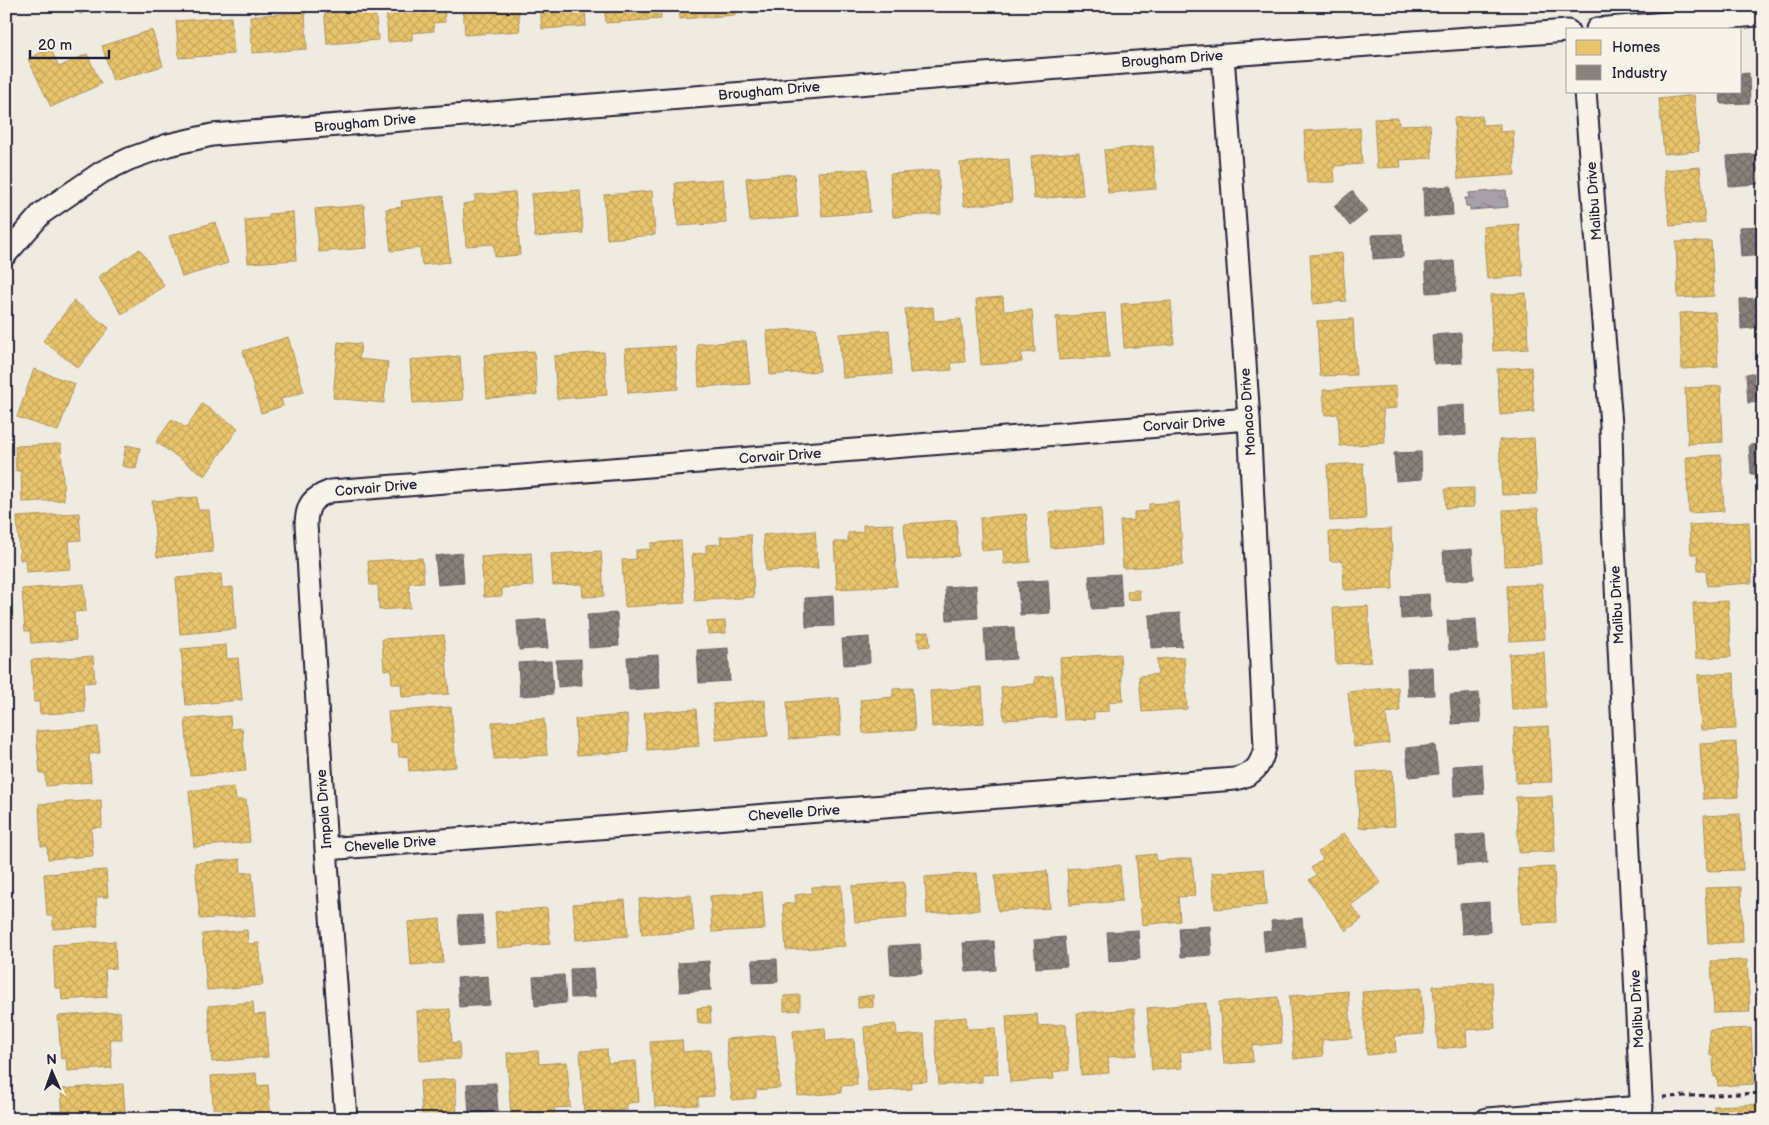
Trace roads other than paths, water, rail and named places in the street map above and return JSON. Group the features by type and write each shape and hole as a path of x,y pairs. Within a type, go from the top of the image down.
{"street":[{"path":"1608,28 1757,15"},
{"name":"Brougham Drive","path":"6,254 42,213 102,172 129,159 168,145 212,135 1223,55 1566,31"},
{"name":"Monaco Drive","path":"1223,55 1249,419 1265,747 1257,768"},
{"name":"Malibu Drive","path":"1585,92 1612,425 1614,534 1647,1108"},
{"name":"Corvair Drive","path":"313,500 331,491 1249,419"},
{"name":"Impala Drive","path":"313,500 307,510 306,524 326,848 346,1119"},
{"name":"Chevelle Drive","path":"326,848 1235,779 1246,777 1257,768"},
{"path":"1487,1119 1647,1108"}],"water":[{"path":"1506,190 1508,207 1470,210 1470,206 1466,206 1465,198 1469,198 1469,193"}]}
